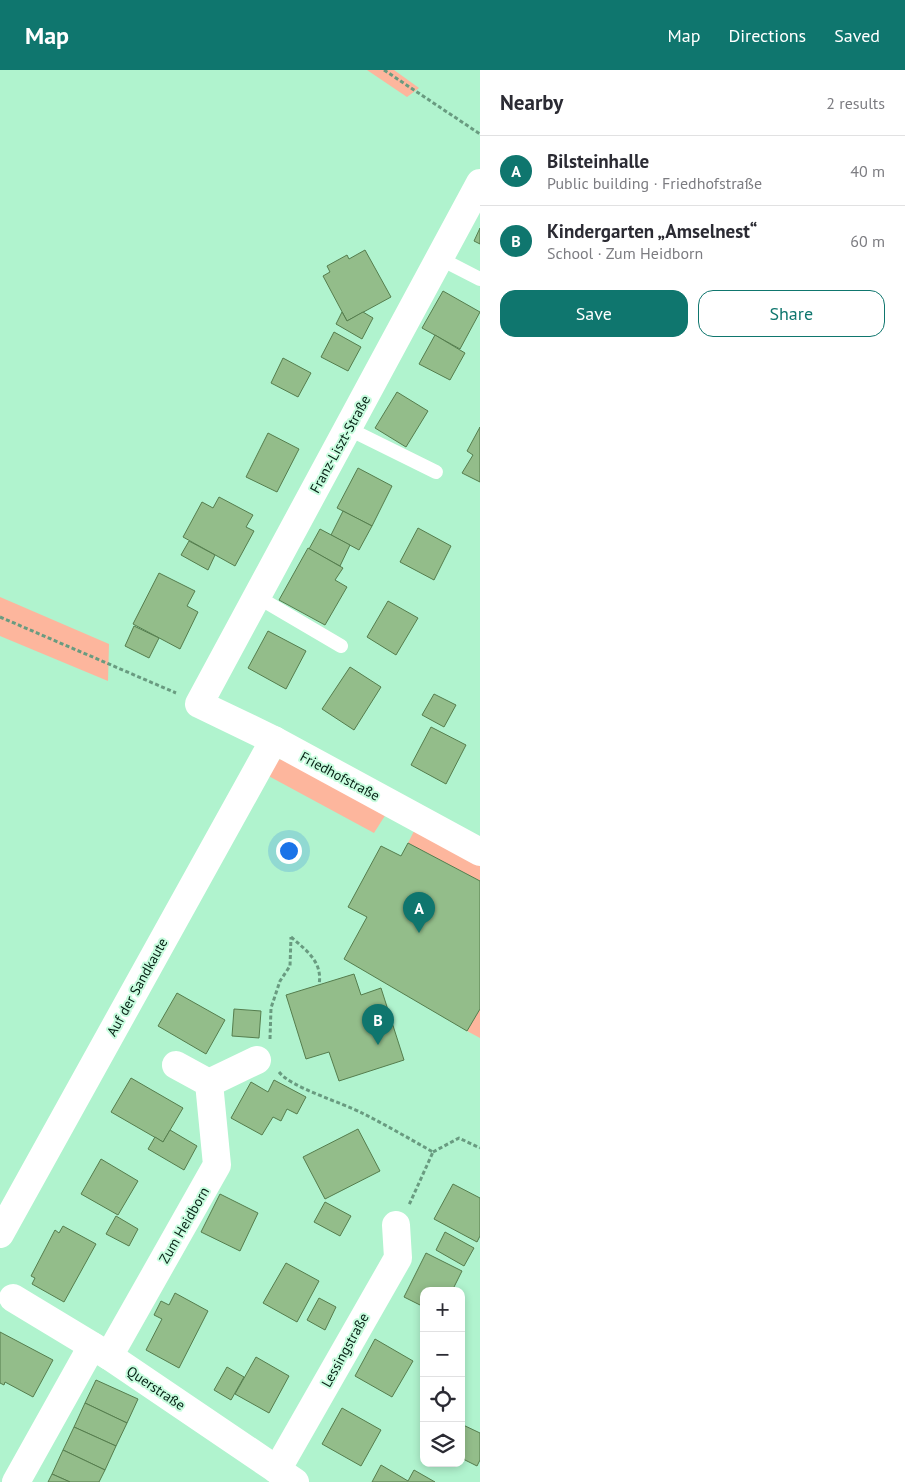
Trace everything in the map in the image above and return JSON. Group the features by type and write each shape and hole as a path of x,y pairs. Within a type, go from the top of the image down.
{"street":[{"name":"Franz-Liszt-Straße","path":"199,704 480,184"},
{"name":"Friedhofstraße","path":"199,704 274,740 480,852"},
{"name":"Auf der Sandkaute","path":"0,1234 274,740"},
{"path":"176,1066 209,1083 263,1058"},
{"name":"Zum Heidborn","path":"16,1482 218,1165 209,1083"},
{"name":"Lessingstraße","path":"286,1478 398,1258 396,1225"},
{"name":"Querstraße","path":"14,1298 100,1351 286,1478"}],"lane":[{"path":"440,258 480,278"},
{"path":"349,429 436,472"},
{"path":"256,596 341,646"}],"path":[{"path":"384,70 480,134"},
{"path":"0,617 199,704"},
{"path":"318,985 320,975 315,959 291,937 290,966 280,981 271,1008 263,1058 281,1074 321,1097 334,1100 361,1112 433,1152"},
{"path":"396,1225 413,1199 433,1152 459,1138 480,1148"}],"shaded area":[{"path":"367,70 394,70 419,88 407,97"},
{"path":"0,597 109,644 108,681 0,636"},
{"path":"287,759 386,814 374,833 263,773 273,760"},
{"path":"415,829 480,864 480,881 408,843"},
{"path":"480,1009 480,1038 467,1031"}],"building":[{"path":"480,228 480,244 474,241"},
{"path":"365,250 391,297 347,321 323,276 330,272 327,266 347,255 349,259"},
{"path":"443,291 480,312 460,349 422,328"},
{"path":"342,312 347,321 363,312 373,318 362,339 336,324"},
{"path":"334,332 361,347 348,371 321,357"},
{"path":"435,335 465,353 450,380 419,364"},
{"path":"283,358 311,373 298,397 271,383"},
{"path":"397,392 428,411 406,447 375,428"},
{"path":"480,427 480,482 462,473 473,455 467,451"},
{"path":"268,433 299,449 277,492 246,477"},
{"path":"358,468 392,486 372,526 337,508"},
{"path":"219,497 253,515 246,527 254,531 235,566 183,537 202,502 213,508"},
{"path":"343,511 372,526 359,550 331,535"},
{"path":"418,528 451,546 434,580 400,562"},
{"path":"320,529 350,545 340,566 309,549"},
{"path":"189,541 215,555 208,570 181,555"},
{"path":"308,548 343,568 335,580 347,587 325,625 279,600"},
{"path":"159,573 195,591 187,606 198,612 180,649 133,624"},
{"path":"388,601 418,618 396,655 367,637"},
{"path":"134,626 159,638 149,658 125,646"},
{"path":"268,631 306,651 286,689 248,668"},
{"path":"350,667 381,687 354,730 322,709"},
{"path":"434,694 456,705 444,727 422,715"},
{"path":"431,727 466,745 446,784 411,765"},
{"path":"408,843 480,881 480,1009 467,1031 344,959 367,917 348,907 381,846 401,856"},
{"path":"354,974 361,995 381,988 404,1060 339,1081 329,1052 306,1059 286,995"},
{"path":"177,993 225,1020 206,1054 158,1026"},
{"path":"234,1009 261,1011 259,1038 232,1036"},
{"path":"131,1078 183,1108 163,1142 111,1112"},
{"path":"274,1080 306,1097 297,1114 287,1109 281,1121 273,1117 262,1135 231,1118 251,1082 268,1092"},
{"path":"358,1129 380,1171 325,1199 303,1157"},
{"path":"170,1130 197,1146 184,1170 148,1149 155,1137 163,1142"},
{"path":"101,1159 138,1181 118,1215 81,1194"},
{"path":"453,1184 480,1198 480,1236 477,1242 434,1219"},
{"path":"220,1194 258,1213 240,1251 201,1232"},
{"path":"325,1202 351,1216 340,1236 314,1222"},
{"path":"116,1216 138,1229 129,1246 106,1234"},
{"path":"63,1226 96,1244 64,1302 32,1284 35,1278 31,1276 55,1230 59,1233"},
{"path":"445,1232 474,1248 464,1266 436,1250"},
{"path":"426,1253 462,1271 454,1287 420,1287 420,1305 404,1297"},
{"path":"286,1263 319,1281 297,1322 263,1303"},
{"path":"175,1293 208,1311 179,1368 146,1350 162,1319 154,1315 161,1301 169,1305"},
{"path":"319,1298 336,1307 325,1330 307,1320"},
{"path":"0,1332 53,1360 33,1397 5,1382 4,1385 0,1383"},
{"path":"375,1339 413,1361 392,1397 355,1376"},
{"path":"256,1357 289,1376 269,1413 235,1394"},
{"path":"227,1367 244,1377 231,1400 214,1390"},
{"path":"96,1380 138,1399 127,1423 85,1403"},
{"path":"85,1403 127,1423 116,1446 74,1427"},
{"path":"342,1408 381,1430 361,1466 322,1444"},
{"path":"465,1426 480,1433 480,1460 477,1466 465,1460"},
{"path":"74,1427 116,1446 105,1470 63,1450"},
{"path":"63,1450 105,1470 99,1482 70,1482 52,1474"},
{"path":"381,1465 408,1481 414,1470 435,1482 372,1482"},
{"path":"52,1474 70,1482 48,1482"}],"place":[{"name":"Bilsteinhalle","path":"419,933"},
{"name":"Kindergarten „Amselnest“","path":"378,1045"}]}
